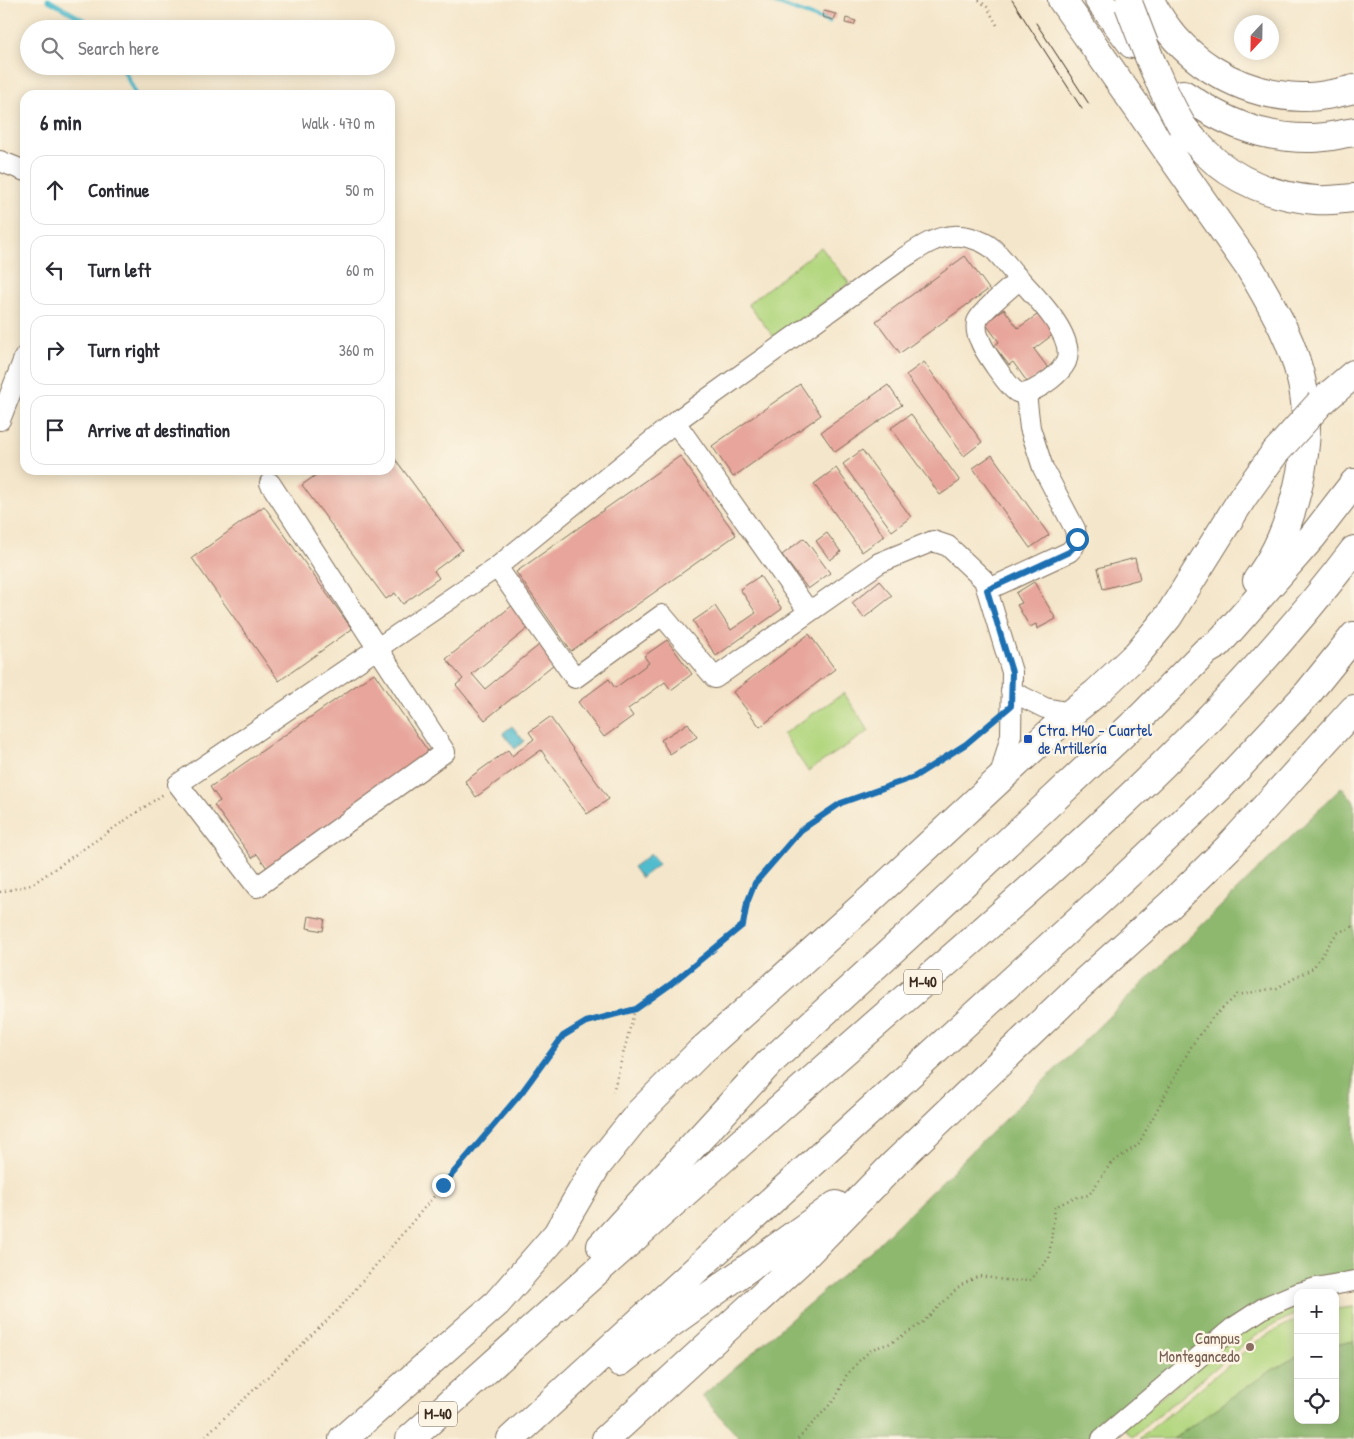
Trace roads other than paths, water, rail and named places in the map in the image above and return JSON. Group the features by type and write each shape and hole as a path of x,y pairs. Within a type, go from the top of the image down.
{"highway":[{"path":"1062,0 1251,270 1276,312 1289,341 1303,388 1306,435 1297,494 1281,541 1259,577 1226,620 1209,636 1206,651"},
{"path":"1099,0 1132,44"},
{"path":"1136,2 1156,12 1177,41 1203,64 1233,82 1269,94 1302,97 1335,94 1354,89"},
{"path":"1136,2 1155,74 1168,102 1182,126 1212,158 1231,173 1258,188 1287,197 1317,200 1354,198"},
{"path":"1183,94 1208,112 1240,127 1274,135 1313,138 1354,132"},
{"path":"343,1439 497,1303 557,1234 596,1167 640,1112 699,1053 865,904 1137,654 1168,617 1243,497 1274,454 1320,403 1354,374"},
{"path":"466,1389 621,1225 769,1063 1135,723 1206,651 1218,644 1312,536 1354,483"},
{"name":"M-40","path":"410,1439 768,1118 1080,844 1187,742 1254,670 1354,550"},
{"path":"512,1439 1220,788 1308,693 1354,636"},
{"path":"606,1439 797,1264 895,1163 1082,984 1171,904 1228,848 1354,709"},
{"path":"512,1439 553,1417 649,1339 895,1163"}],"street":[{"path":"0,161 20,169"},
{"path":"270,483 377,648 445,752 257,887 178,784 377,648 496,566 675,422 902,259 936,238 954,236 977,240 992,248 1020,279 1043,305 1062,333 1067,349 1066,362 1057,373 1037,389 1026,394 1018,393 1009,386 980,341 977,329 978,320 985,311 1020,279"},
{"path":"0,420 20,369"},
{"path":"987,590 1069,552 1075,546 1077,539 1075,529 1043,468 1030,428 1026,394"},
{"path":"675,422 809,612"},
{"path":"496,566 575,678 662,615 716,678 879,563 933,541 948,546 984,580 1012,672 1011,735 999,780"},
{"path":"1011,698 1071,713"},
{"path":"1312,1289 1354,1281"},
{"path":"1102,1439 1233,1328 1265,1307 1294,1295"}],"water":[{"path":"512,726 524,741 515,749 503,733"},
{"path":"651,854 659,864 641,878 633,867"}],"waterway":[{"path":"48,0 84,20"},
{"path":"767,0 829,22"},
{"path":"126,75 134,90"}],"tram line":[{"path":"1012,0 1082,109"},
{"path":"1036,23 1089,104"}],"place":[{"name":"Ctra. M40 - Cuartel de Artillería","path":"1028,739"},
{"name":"Campus Montegancedo","path":"1250,1347"}]}
